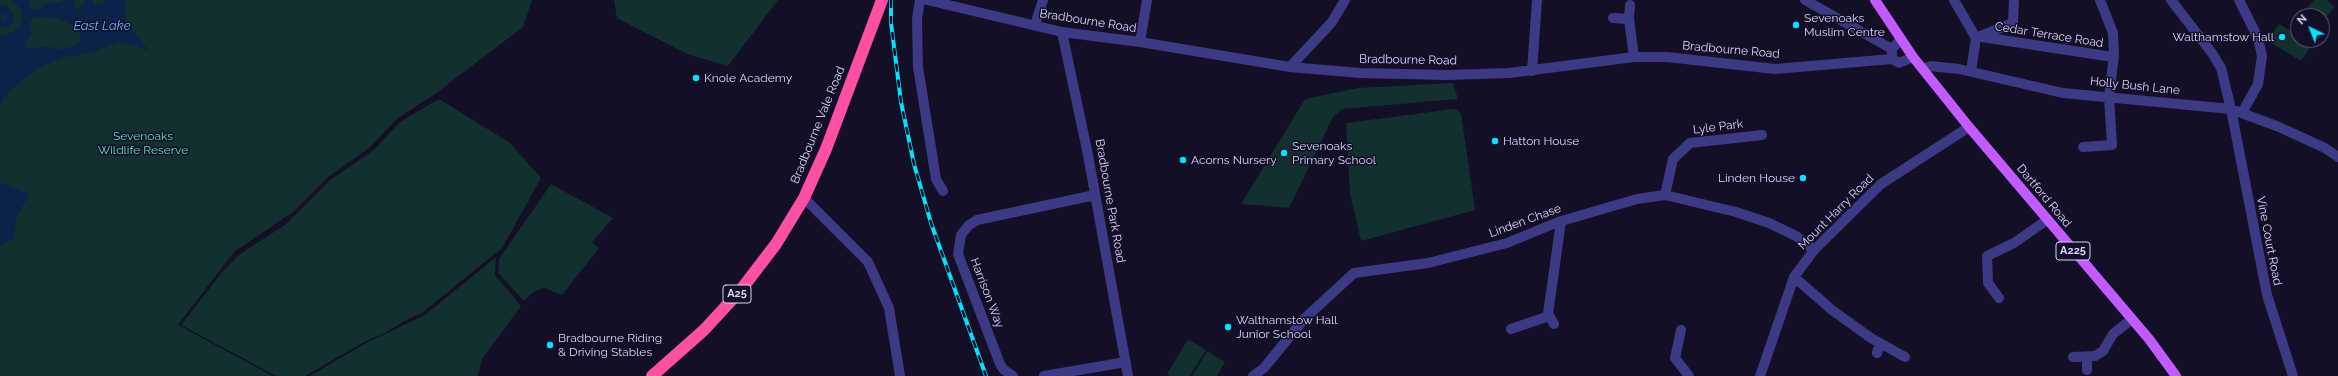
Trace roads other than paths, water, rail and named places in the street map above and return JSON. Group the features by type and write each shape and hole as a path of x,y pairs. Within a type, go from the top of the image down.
{"highway":[{"name":"Bradbourne Vale Road","path":"652,376 704,330 740,291 776,244 804,198 826,149 880,4"}],"main road":[{"name":"A225","path":"1875,0 1923,69"},
{"name":"Dartford Road","path":"1923,69 1969,127 2149,339 2176,376"}],"street":[{"path":"920,0 917,19 918,67 936,179 943,191"},
{"name":"Bradbourne Road","path":"927,0 1062,32 1140,42 1290,67 1360,73 1447,75 1532,71 1634,57 1667,57 1775,68 1892,54 1899,63 1914,58"},
{"path":"1035,25 1043,0"},
{"path":"1140,42 1147,0"},
{"path":"1290,67 1332,22 1345,0"},
{"path":"1532,71 1537,0"},
{"path":"1805,0 1892,54 1901,39"},
{"path":"1954,0 1979,38 1971,71"},
{"path":"1979,38 2013,23 2014,0"},
{"path":"2083,147 2112,145 2110,97 2113,33 2100,0"},
{"name":"Vine Court Road","path":"2171,0 2212,53 2221,68 2231,109 2267,295 2293,376"},
{"path":"2239,0 2258,38 2262,56 2258,84 2242,113"},
{"path":"1630,5 1628,19 1634,57"},
{"path":"1614,18 1628,19"},
{"name":"Bradbourne Park Road","path":"1062,32 1088,155 1128,376"},
{"name":"Cedar Terrace Road","path":"1979,38 2113,57"},
{"name":"Holly Bush Lane","path":"1923,69 1930,66 1971,71 2063,93 2231,109 2326,148 2338,157"},
{"name":"Mount Harry Road","path":"1760,376 1779,325 1794,277 1814,250 1881,184 1969,127"},
{"name":"Lyle Park","path":"1665,195 1673,159 1690,143 1762,135"},
{"name":"Harrison Way","path":"1013,376 1003,369 1000,364 958,254 961,235 968,226 977,220 1094,194"},
{"name":"Linden Chase","path":"1253,376 1264,368 1304,319 1354,273 1428,263 1507,243 1561,221 1637,199 1665,195 1736,212 1769,223 1796,236 1814,250"},
{"path":"804,198 868,262 889,308 900,376"},
{"path":"1999,298 1988,284 1987,256 2014,243 2047,220"},
{"path":"1511,329 1551,320 1561,221"},
{"path":"1794,277 1832,310 1880,343 1905,357"},
{"path":"2073,357 2095,356 2103,351 2113,334 2132,319"},
{"path":"1681,330 1675,358 1688,376"},
{"path":"1877,353 1880,343"},
{"path":"2087,357 2087,370"},
{"path":"1044,376 1126,362"}],"water":[{"name":"East Lake","path":"13,0 29,0 31,9 39,9 47,3 62,2 62,0 74,0 76,9 83,6 85,0 92,0 95,5 105,2 105,0 126,0 125,19 148,50 119,42 91,53 65,57 44,65 27,76 4,97 0,108 0,36 14,32 21,24 22,12","holes":["35,17 59,18 80,28 80,42 75,46 55,50 52,47 43,46 36,49 28,48 24,43 31,35 30,22"]},
{"path":"6,5 15,17 13,23 7,27 0,26 0,6","holes":["4,14 6,17 2,19 0,15"]},
{"path":"0,183 30,194 17,215 14,238 0,246"}],"railway":[{"path":"891,0 891,23 901,102 914,164 931,223 986,376"}],"place":[{"name":"Sevenoaks Muslim Centre","path":"1796,25"},
{"name":"Walthamstow Hall","path":"2282,37"},
{"name":"Knole Academy","path":"696,78"},
{"name":"Hatton House","path":"1495,141"},
{"name":"Sevenoaks Primary School","path":"1284,153"},
{"name":"Acorns Nursery","path":"1183,160"},
{"name":"Linden House","path":"1803,178"},
{"name":"Walthamstow Hall Junior School","path":"1228,327"},
{"name":"Bradbourne Riding & Driving Stables","path":"550,345"}],"park label":[{"name":"Sevenoaks Wildlife Reserve","path":"143,143"}]}
